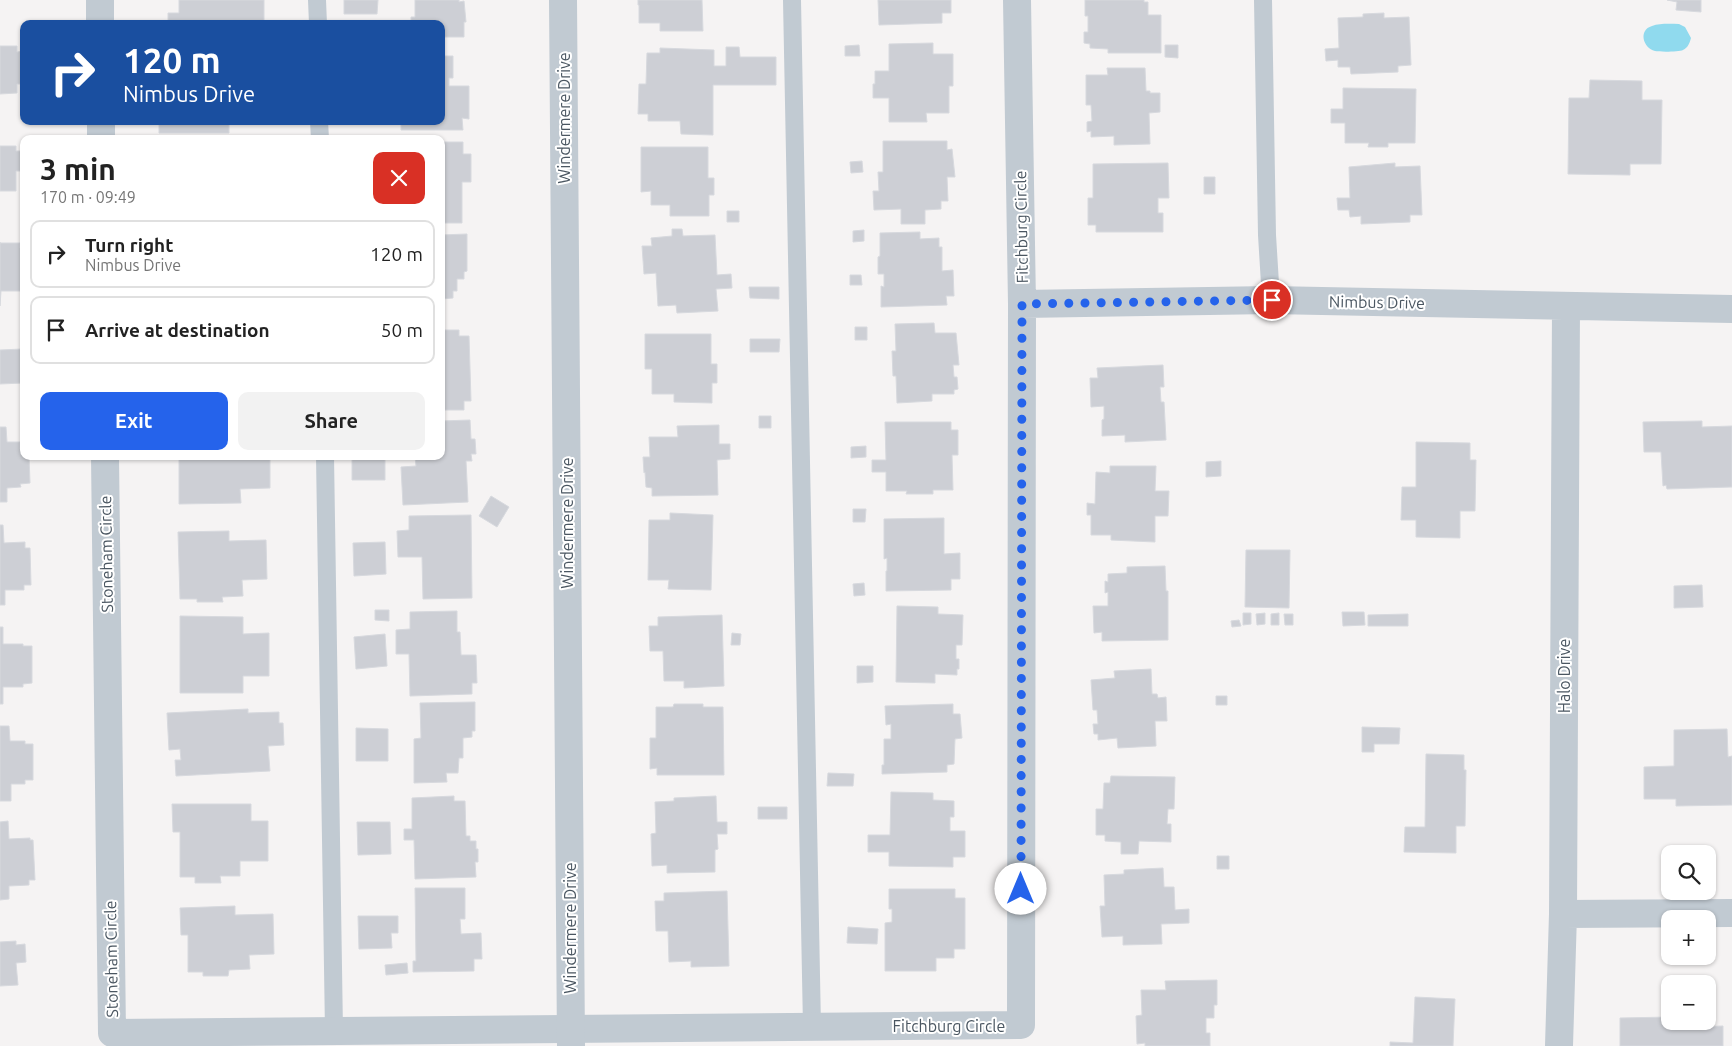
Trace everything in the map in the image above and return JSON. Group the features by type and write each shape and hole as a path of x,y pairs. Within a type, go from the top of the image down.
{"street":[{"path":"100,0 100,20"},
{"name":"Windermere Drive","path":"563,0 571,1038"},
{"name":"Fitchburg Circle","path":"571,1038 812,1027 1021,1026 1022,304 1017,0"},
{"name":"Nimbus Drive","path":"1022,304 1272,300 1732,310"},
{"name":"Halo Drive","path":"1559,1046 1563,914 1566,306"},
{"name":"Stoneham Circle","path":"105,460 112,1033 334,1031 571,1038"},
{"path":"1563,914 1732,914"}],"lane":[{"path":"318,0 318,20"},
{"path":"792,0 812,1027"},
{"path":"1264,0 1266,235 1272,300"},
{"path":"325,460 334,1031"}],"water":[{"path":"1658,24 1679,24 1685,27 1691,38 1685,49 1681,51 1655,51 1645,43 1644,35 1648,28"}],"building":[{"path":"179,0 264,0 264,20 168,20 168,13 179,13"},
{"path":"344,0 378,0 377,14 344,14"},
{"path":"415,0 464,1 466,22 464,22 464,37 445,37 445,20 411,20 411,17 415,17"},
{"path":"638,0 702,0 703,31 660,31 660,23 639,23"},
{"path":"878,0 951,0 951,13 942,13 942,23 879,25"},
{"path":"1085,0 1144,0 1144,2 1148,2 1148,15 1161,15 1161,53 1108,53 1108,49 1090,48 1090,44 1084,43 1084,32 1088,32"},
{"path":"1667,0 1701,0 1701,12 1676,10 1677,2"},
{"path":"1384,13 1384,18 1409,17 1411,65 1398,66 1398,72 1351,74 1350,67 1338,67 1338,60 1326,61 1325,49 1339,48 1338,18 1363,17 1363,14"},
{"path":"933,43 933,54 953,54 953,86 949,86 949,113 926,113 927,122 889,122 889,98 873,98 873,84 875,84 875,71 889,71 889,44"},
{"path":"859,45 860,56 845,56 845,46"},
{"path":"1165,45 1178,45 1178,58 1165,57"},
{"path":"0,46 17,46 17,52 20,52 20,84 17,84 17,93 0,94"},
{"path":"726,47 739,47 740,57 776,57 776,85 713,85 713,135 681,134 680,121 648,121 648,114 638,114 639,84 646,84 647,53 660,53 660,48 714,50 714,66 726,66"},
{"path":"445,56 453,56 453,78 449,78 449,86 469,86 469,119 462,118 463,130 401,130 401,125 445,125"},
{"path":"1107,68 1145,68 1146,91 1160,93 1160,112 1149,113 1150,144 1114,145 1114,136 1091,137 1091,131 1087,132 1087,122 1092,121 1091,105 1086,105 1086,75 1108,75"},
{"path":"1590,80 1642,81 1642,100 1662,100 1661,164 1630,164 1630,175 1568,174 1569,98 1589,98"},
{"path":"1343,88 1416,89 1415,143 1388,143 1388,147 1368,147 1369,143 1345,143 1345,123 1331,123 1331,109 1343,109"},
{"path":"159,125 229,125 229,133 159,133"},
{"path":"883,141 947,141 947,150 952,149 955,177 947,177 948,201 941,201 941,209 925,210 925,224 901,224 901,209 874,210 873,191 879,191 878,172 883,172"},
{"path":"445,142 463,142 463,154 471,154 471,182 462,182 462,223 445,223"},
{"path":"0,146 16,146 16,151 20,151 20,171 16,171 16,191 0,191"},
{"path":"641,147 708,147 708,178 714,178 714,195 709,195 709,216 670,216 670,205 651,205 651,191 641,192"},
{"path":"862,161 863,172 851,173 850,162"},
{"path":"1168,163 1169,198 1158,198 1158,213 1163,213 1163,232 1096,232 1096,225 1088,225 1088,198 1093,198 1093,164"},
{"path":"1395,163 1395,167 1420,166 1422,215 1410,215 1410,222 1361,224 1361,216 1350,217 1349,210 1338,210 1337,198 1350,198 1349,167"},
{"path":"1204,177 1215,177 1215,194 1204,194"},
{"path":"727,211 739,211 739,222 727,222"},
{"path":"672,229 682,229 683,236 715,235 717,275 731,274 732,288 716,289 718,311 677,313 676,305 658,306 656,273 644,274 642,246 652,246 651,238 672,236"},
{"path":"864,230 864,241 853,242 853,231"},
{"path":"920,232 920,239 939,238 939,247 942,247 942,271 953,270 954,296 946,296 947,305 881,307 881,286 884,287 884,274 878,274 880,233"},
{"path":"467,234 467,271 464,272 464,279 457,279 457,291 453,291 453,298 445,299 445,235"},
{"path":"0,243 20,243 20,291 1,291 0,306"},
{"path":"850,275 861,275 862,285 850,285"},
{"path":"749,287 779,287 779,299 750,298"},
{"path":"934,323 935,333 956,333 959,365 953,365 958,389 954,390 954,394 932,394 932,401 897,403 896,376 893,376 892,351 896,351 895,324"},
{"path":"855,327 867,327 867,340 855,340"},
{"path":"445,330 459,330 459,336 469,336 471,401 464,401 464,410 445,410"},
{"path":"645,334 711,334 711,364 717,364 717,383 712,383 712,403 674,402 674,394 652,394 652,369 645,369"},
{"path":"750,339 780,339 779,352 750,352"},
{"path":"20,349 20,383 0,384 0,350"},
{"path":"1163,365 1164,387 1160,387 1161,402 1164,402 1166,440 1125,442 1125,435 1102,436 1104,406 1091,407 1090,378 1098,378 1097,368"},
{"path":"759,416 771,416 771,428 759,428"},
{"path":"470,420 471,439 475,439 476,454 471,454 472,461 466,461 468,502 403,505 401,467 416,466 415,460 445,460 445,421"},
{"path":"1702,421 1702,427 1732,426 1732,487 1667,489 1666,485 1663,486 1661,452 1644,452 1643,422"},
{"path":"885,422 951,422 951,430 958,430 958,455 952,455 953,490 933,490 933,494 906,494 907,491 886,491 886,472 872,472 872,460 886,460"},
{"path":"719,425 719,444 730,444 730,459 717,460 718,495 652,496 652,488 646,487 643,457 650,457 649,437 678,437 677,426"},
{"path":"0,427 6,427 7,442 20,442 20,460 29,460 30,483 20,484 21,487 7,488 7,502 0,502"},
{"path":"1416,442 1470,443 1470,460 1476,460 1475,511 1460,511 1460,538 1416,537 1416,520 1401,520 1402,487 1416,487"},
{"path":"866,446 866,457 851,458 851,447"},
{"path":"179,460 270,460 270,488 240,489 241,503 179,504"},
{"path":"352,460 385,460 385,480 352,480"},
{"path":"1221,461 1221,476 1206,477 1206,462"},
{"path":"1110,466 1156,466 1155,491 1169,491 1168,516 1155,516 1155,542 1111,540 1111,535 1091,535 1091,515 1087,515 1087,503 1095,504 1096,472 1110,473"},
{"path":"491,496 509,507 497,527 479,516"},
{"path":"853,509 866,509 865,522 853,522"},
{"path":"670,513 713,515 711,590 668,589 669,580 648,580 649,520 670,520"},
{"path":"471,515 472,598 423,599 422,557 398,557 397,531 409,530 409,516"},
{"path":"944,518 944,554 960,553 960,579 951,579 951,590 886,591 887,558 884,559 884,519"},
{"path":"0,525 3,525 4,543 25,542 25,548 30,548 31,585 24,585 24,590 5,590 5,605 0,605"},
{"path":"229,531 229,541 266,540 267,579 242,580 243,596 222,597 223,602 197,602 197,599 180,599 178,532"},
{"path":"385,542 386,574 354,576 353,543"},
{"path":"1246,550 1290,550 1289,608 1245,607"},
{"path":"1165,566 1166,591 1168,591 1168,640 1102,641 1102,632 1094,633 1093,606 1108,606 1108,592 1105,593 1105,581 1108,582 1108,574 1127,573 1127,567"},
{"path":"864,583 865,595 854,596 853,584"},
{"path":"1702,585 1703,607 1674,608 1674,586"},
{"path":"897,606 938,607 938,614 963,615 962,645 956,645 956,659 959,659 957,675 935,674 935,683 896,682"},
{"path":"375,610 389,610 389,621 375,620"},
{"path":"457,611 457,632 460,632 461,655 476,655 477,683 472,683 472,694 410,696 409,654 396,654 396,630 410,629 410,612"},
{"path":"1342,612 1364,612 1365,625 1343,626"},
{"path":"1243,613 1251,613 1251,624 1243,625"},
{"path":"1265,613 1265,624 1257,625 1256,614"},
{"path":"1279,613 1279,625 1271,625 1271,614"},
{"path":"1284,614 1293,614 1293,625 1285,625"},
{"path":"1408,614 1408,626 1368,626 1368,615"},
{"path":"722,615 724,686 684,688 684,681 664,681 663,651 650,651 649,626 658,626 658,617"},
{"path":"180,616 243,617 243,634 269,633 269,676 243,676 243,693 180,693"},
{"path":"1239,620 1241,626 1232,627 1231,621"},
{"path":"0,627 3,627 3,644 32,646 32,683 23,684 23,687 3,687 3,704 0,704"},
{"path":"732,633 741,634 740,645 731,645"},
{"path":"385,634 387,666 356,669 354,637"},
{"path":"857,666 873,666 873,682 857,683"},
{"path":"1151,669 1152,694 1157,694 1158,698 1166,697 1167,721 1155,721 1156,746 1118,748 1117,738 1098,740 1098,734 1094,734 1093,724 1098,724 1097,710 1093,710 1091,680 1115,678 1114,671"},
{"path":"1216,696 1227,696 1227,705 1216,705"},
{"path":"475,702 475,731 472,731 472,737 463,738 463,758 459,758 458,773 446,773 447,782 414,783 414,739 421,738 420,703"},
{"path":"674,704 703,704 703,707 723,707 724,775 657,775 657,768 650,769 650,738 656,738 656,707 673,707"},
{"path":"953,704 953,714 960,714 962,738 955,739 954,764 947,765 947,772 882,774 884,739 891,739 891,724 886,725 885,706"},
{"path":"248,709 248,713 279,712 279,723 283,723 284,745 268,746 270,771 176,776 175,760 181,760 180,749 169,750 167,713"},
{"path":"0,726 9,726 10,741 25,741 25,744 33,744 33,780 25,780 25,784 11,784 11,801 0,801"},
{"path":"1362,727 1400,728 1399,744 1374,744 1374,752 1362,752"},
{"path":"356,728 388,729 388,761 356,761"},
{"path":"1727,729 1728,757 1732,756 1732,805 1676,806 1676,799 1644,799 1644,767 1674,766 1674,730"},
{"path":"1426,754 1464,755 1464,770 1466,770 1465,826 1456,826 1456,853 1404,852 1405,827 1425,827"},
{"path":"828,773 854,774 853,786 827,786"},
{"path":"1111,776 1175,777 1174,809 1168,809 1167,824 1171,824 1171,842 1139,841 1138,854 1121,854 1121,842 1105,841 1105,835 1096,835 1096,809 1103,809 1104,783 1110,783"},
{"path":"891,792 933,793 933,800 954,801 954,817 950,817 950,831 965,831 965,857 953,857 953,867 889,866 889,852 868,852 868,835 890,835"},
{"path":"454,796 454,801 465,801 466,836 470,836 470,841 476,841 478,862 475,862 476,877 415,879 414,840 404,840 404,829 412,829 412,798"},
{"path":"716,796 717,822 727,822 727,834 717,834 718,849 715,850 715,872 667,873 667,865 652,866 651,834 656,833 655,802 674,801 674,798"},
{"path":"172,804 251,804 251,821 268,821 268,861 240,861 240,876 220,876 221,883 195,883 195,877 180,877 180,832 173,832"},
{"path":"758,807 787,807 787,819 758,819"},
{"path":"8,821 9,839 30,838 30,840 33,840 35,880 29,880 29,885 9,886 9,899 0,900 0,822"},
{"path":"357,822 390,822 391,854 358,855"},
{"path":"1217,856 1229,856 1229,869 1217,869"},
{"path":"1163,868 1164,887 1174,887 1175,910 1189,909 1189,923 1161,924 1162,944 1123,945 1123,936 1102,937 1100,906 1105,906 1104,875 1124,874 1124,870"},
{"path":"415,888 465,888 465,919 460,919 461,934 481,933 482,959 474,959 474,971 413,972 413,961 416,961"},
{"path":"889,889 955,889 955,898 965,898 965,949 954,949 954,958 936,958 936,971 885,971 885,923 892,922 892,909 889,909"},
{"path":"727,891 729,966 691,967 691,961 669,962 668,931 656,931 655,901 664,901 664,893"},
{"path":"235,906 235,915 273,914 274,954 249,955 250,969 229,970 228,976 203,976 203,972 188,972 188,935 181,935 180,908"},
{"path":"358,916 398,916 398,933 391,933 392,948 359,949"},
{"path":"848,927 878,929 877,944 847,943"},
{"path":"16,941 16,945 25,944 26,962 16,963 18,985 0,986 0,942"},
{"path":"407,963 408,973 386,975 385,965"},
{"path":"1217,980 1217,1005 1214,1005 1214,1018 1206,1018 1206,1033 1210,1033 1210,1046 1145,1046 1145,1043 1137,1044 1136,1016 1142,1015 1141,990 1166,990 1165,981"},
{"path":"1415,997 1455,999 1453,1046 1390,1046 1390,1042 1413,1043"},
{"path":"1661,1017 1661,1030 1716,1030 1716,1026 1723,1026 1723,1046 1620,1046 1620,1018"}],"route":[{"path":"1021,889 1022,304 1272,300"}]}
